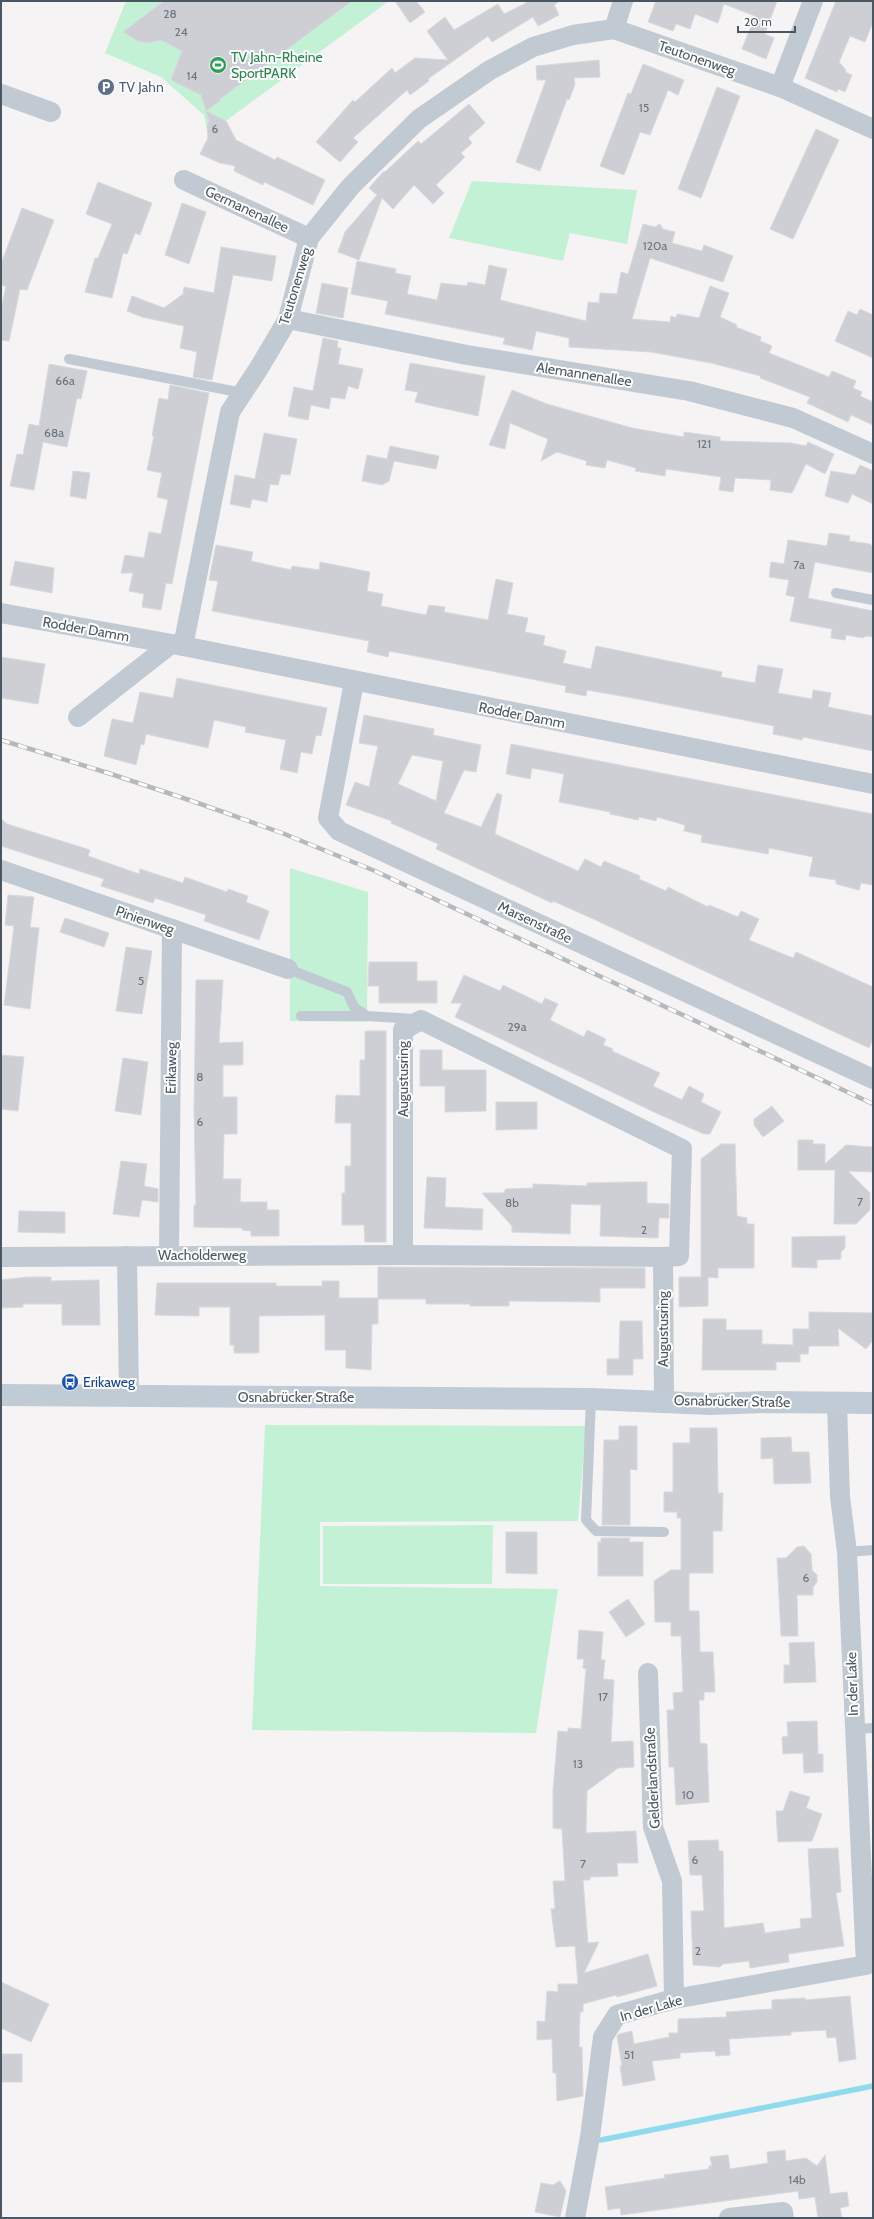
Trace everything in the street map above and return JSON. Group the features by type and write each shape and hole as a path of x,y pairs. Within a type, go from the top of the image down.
{"main road":[{"name":"Osnabrücker Straße","path":"1,1395 591,1399 664,1400 711,1404 873,1403"}],"street":[{"path":"614,29 624,1"},
{"path":"780,87 813,1"},
{"name":"Teutonenweg","path":"177,645 230,412 288,319 309,238 351,186 419,119 490,70 533,47 573,35 614,29 780,87 873,129"},
{"path":"1,94 51,112"},
{"name":"Germanenallee","path":"184,180 309,238"},
{"name":"Alemannenallee","path":"288,319 467,355 689,391 793,418 873,454"},
{"name":"Rodder Damm","path":"1,613 177,645 354,682 873,784"},
{"path":"78,717 177,645"},
{"name":"Marsenstraße","path":"354,682 328,818 339,831 873,1079"},
{"name":"Pinienweg","path":"1,870 288,970"},
{"name":"Erikaweg","path":"169,1255 172,929"},
{"path":"403,1255 679,1256 682,1149 421,1020"},
{"name":"Augustusring","path":"403,1255 403,1030 421,1020"},
{"name":"Wacholderweg","path":"1,1257 403,1255"},
{"path":"127,1256 129,1396"},
{"name":"Augustusring","path":"663,1257 664,1400"},
{"name":"In der Lake","path":"575,2218 590,2137 603,2037 617,2015 674,1999 870,1965 864,1728 847,1552 840,1497 837,1403"},
{"name":"Gelderlandstraße","path":"648,1673 653,1827 672,1881 674,1999"},
{"path":"729,2218 783,2212 784,2218"}],"lane":[{"path":"69,359 243,393"},
{"path":"836,593 873,600"},
{"path":"288,970 347,992 354,1006 367,1016"},
{"path":"301,1016 367,1016 421,1020"},
{"path":"591,1399 586,1520 596,1531 664,1532"},
{"path":"847,1552 873,1550"}],"green space":[{"name":"TV Jahn-Rheine SportPARK","path":"126,1 389,1 208,134 204,115 161,77 105,53"},
{"path":"472,181 637,190 627,244 570,233 563,261 449,238"},
{"path":"290,868 368,892 367,1022 290,1021"},
{"path":"265,1425 586,1426 578,1521 320,1522 320,1586 558,1589 536,1733 252,1730"},
{"path":"493,1525 492,1584 323,1584 323,1526"}],"building":[{"name":"TV Jahn-Rheine SportPARK","path":"164,1 352,1 206,111 201,95 171,80 182,51 161,40 147,43 138,41 123,32"},
{"path":"395,1 416,1 425,12 410,23"},
{"path":"525,1 560,1 554,5 559,15 538,26 533,17 492,42 488,36 428,79 429,81 410,95 407,90 353,138 358,142 340,162 316,142 353,100 355,102 392,68 395,73 415,58 448,60 427,31 445,17 454,30 498,4 504,14 526,3"},
{"path":"656,1 777,1 765,34 774,38 766,59 742,49 755,16 724,4 718,23 695,14 690,29 676,24 673,31 648,22"},
{"path":"836,1 873,1 873,22 865,42 850,36 839,62 846,70 845,72 852,75 845,92 838,89 837,92 805,78"},
{"path":"599,60 600,77 574,78 575,84 569,100 567,99 540,171 516,162 546,80 537,80 536,66"},
{"path":"643,64 684,80 678,95 668,90 650,135 640,132 624,175 600,166 628,93 631,94"},
{"path":"717,87 740,96 701,198 678,189"},
{"path":"469,104 485,123 468,138 472,143 461,153 465,157 436,185 444,193 433,204 414,185 393,209 382,198 359,260 338,252 345,232 377,195 369,188 384,171 385,172 418,141 421,144"},
{"path":"206,111 226,121 236,140 275,160 277,157 325,180 313,205 264,182 263,185 234,171 235,166 222,164 200,154 208,138 207,126 209,121"},
{"path":"816,129 839,140 793,239 770,229"},
{"path":"98,182 152,203 140,235 135,233 127,254 123,253 112,298 85,292 95,258 98,258 112,224 86,214"},
{"path":"182,203 206,212 189,264 165,255"},
{"path":"22,208 54,220 27,290 20,289 9,341 1,340 1,309 6,286 1,285 1,264"},
{"path":"643,224 655,227 660,224 663,229 675,232 672,243 702,251 704,245 733,256 723,282 650,258 632,319 670,322 671,316 676,318 677,314 699,318 710,286 729,293 720,317 737,325 736,327 761,337 760,341 772,346 769,353 829,377 832,371 856,381 853,388 862,392 860,396 873,402 873,425 851,415 848,422 807,403 810,397 760,378 761,376 711,363 651,352 569,347 569,338 536,331 532,350 503,344 505,338 385,314 388,301 351,294 357,261 396,269 395,273 411,276 407,294 437,300 441,283 467,286 468,282 485,285 489,265 507,269 500,300 586,321 588,302 599,303 600,293 617,294 621,272 628,274"},
{"path":"221,247 276,256 272,281 233,275 212,380 193,377 197,352 180,348 184,326 142,317 127,311 132,296 164,308 183,294 184,287 214,293"},
{"path":"322,283 348,288 343,318 316,313"},
{"path":"860,309 873,315 873,358 835,341 848,311 857,315"},
{"path":"323,338 338,341 337,348 341,348 338,364 363,369 358,389 348,386 345,399 331,397 329,409 311,405 308,420 288,416 294,387 313,391"},
{"path":"410,363 485,376 478,416 415,402 418,392 405,390"},
{"path":"49,364 87,371 81,399 77,398 67,447 43,442 34,490 10,486 17,454 23,455 29,424 39,426"},
{"path":"170,385 209,393 172,584 166,583 161,610 142,607 144,594 129,591 133,573 121,573 125,555 144,558 149,532 161,534 168,500 157,497 162,473 147,470 154,436 152,436 159,398 168,400"},
{"path":"512,390 547,404 632,428 684,437 684,432 720,437 720,441 791,443 806,446 808,442 834,454 825,474 806,464 792,493 770,490 771,480 735,478 733,492 719,490 721,477 666,469 665,476 635,471 636,468 607,460 605,468 586,465 587,461 557,452 541,461 548,439 510,423 505,449 489,445"},
{"path":"264,433 297,439 290,475 281,474 278,485 270,484 267,502 252,499 250,508 230,504 235,475 255,479"},
{"path":"390,446 439,456 436,469 394,461 389,481 382,485 362,481 367,455 387,459"},
{"path":"860,465 873,471 873,504 852,494 848,503 825,496 831,471 855,475"},
{"path":"73,471 90,473 86,499 70,496"},
{"path":"829,533 850,536 849,541 870,544 873,547 873,573 815,562 808,598 873,611 873,637 866,636 863,638 846,635 845,640 831,638 832,629 790,621 795,597 786,595 789,580 769,577 771,562 784,564 788,540 827,546"},
{"path":"216,545 253,552 251,561 291,570 292,566 319,570 320,562 370,572 367,591 383,594 381,606 426,615 429,605 445,607 444,612 488,620 496,579 513,583 507,614 528,618 525,632 545,636 543,645 566,651 563,663 591,669 596,646 722,672 721,677 755,683 758,665 783,669 778,693 812,699 813,690 831,693 828,707 873,716 873,751 803,737 802,740 773,734 774,726 638,699 587,690 586,696 565,692 566,686 389,651 388,657 367,652 369,641 212,611 218,581 209,580"},
{"path":"15,561 54,568 52,593 10,585"},
{"path":"1,657 45,664 38,704 1,698"},
{"path":"177,678 327,708 321,736 316,735 312,754 301,752 297,773 280,769 286,740 245,732 246,727 214,720 208,748 146,734 144,745 141,744 136,765 104,756 112,719 133,723 140,692 173,698"},
{"path":"364,715 434,729 433,735 481,745 476,772 464,770 444,813 481,827 497,793 502,795 495,834 578,871 585,859 601,867 604,861 640,876 639,879 666,891 668,887 708,907 709,905 738,917 741,911 759,919 749,940 793,958 796,952 873,987 873,1039 869,1048 589,917 553,901 552,903 436,849 438,844 391,823 392,821 346,805 355,782 369,787 378,746 359,743","holes":["412,755 443,761 436,801 398,784"]},
{"path":"511,744 873,814 873,885 861,883 859,890 836,884 836,880 809,876 813,857 769,848 768,854 701,842 702,835 684,831 685,825 657,817 656,821 639,817 638,820 610,814 610,812 559,802 564,774 532,768 530,779 506,774"},
{"path":"1,819 7,824 90,850 88,856 139,874 140,869 183,883 185,877 227,892 228,889 248,896 246,902 269,911 259,940 204,921 206,915 155,898 153,903 101,886 104,879 1,846"},
{"path":"8,895 34,897 30,927 39,928 30,1009 4,1005 14,926 5,925"},
{"path":"65,918 109,933 104,947 60,932"},
{"path":"126,947 152,951 142,1014 116,1011"},
{"path":"369,962 417,962 417,981 437,981 437,1003 379,1003 379,986 368,986"},
{"path":"464,975 500,991 503,985 542,1004 545,998 558,1004 550,1020 584,1037 587,1030 606,1039 603,1045 613,1049 612,1051 660,1073 653,1086 682,1100 689,1086 704,1094 701,1102 721,1112 710,1134 704,1134 656,1113 455,1017 462,1003 451,1003"},
{"path":"196,980 223,980 219,1043 243,1042 243,1065 223,1065 223,1097 237,1097 237,1134 224,1134 223,1179 241,1179 240,1202 267,1202 267,1210 279,1210 279,1236 251,1236 251,1231 242,1230 242,1228 194,1227 194,1205 196,1205 194,1109"},
{"path":"365,1031 386,1031 386,1242 365,1242 364,1225 342,1225 342,1193 345,1193 345,1166 351,1166 351,1123 335,1123 336,1095 360,1096 360,1060 365,1060"},
{"path":"420,1050 442,1050 442,1070 486,1070 486,1111 445,1112 445,1086 420,1086"},
{"path":"1,1055 24,1057 18,1111 1,1109"},
{"path":"123,1058 148,1062 141,1115 115,1111"},
{"path":"496,1102 537,1102 537,1129 496,1130"},
{"path":"772,1106 784,1121 763,1137 754,1125 754,1119"},
{"path":"798,1140 813,1140 813,1144 825,1144 825,1164 846,1145 872,1147 872,1172 848,1171 870,1193 870,1210 856,1224 834,1224 835,1170 798,1170"},
{"path":"721,1144 735,1144 737,1216 747,1218 747,1224 754,1224 754,1268 718,1268 718,1278 708,1277 708,1306 679,1307 679,1277 701,1277 701,1159"},
{"path":"121,1161 147,1164 144,1186 158,1189 158,1202 142,1200 139,1217 113,1214"},
{"path":"427,1177 446,1178 445,1207 483,1209 482,1230 424,1228"},
{"path":"647,1182 647,1203 669,1204 669,1218 659,1218 658,1238 600,1236 601,1205 571,1204 570,1234 512,1232 512,1226 482,1193 503,1193 506,1189 533,1188 533,1184 587,1186 587,1183"},
{"path":"19,1211 65,1212 65,1233 18,1232"},
{"path":"845,1236 845,1248 841,1252 841,1259 817,1260 817,1268 792,1267 792,1237"},
{"path":"378,1267 645,1268 645,1288 600,1288 600,1302 509,1301 509,1306 426,1304 426,1299 378,1299 378,1324 372,1324 371,1370 346,1368 346,1350 325,1350 325,1315 259,1316 259,1353 234,1353 234,1345 230,1345 230,1307 199,1307 199,1316 155,1315 157,1283 276,1283 276,1286 322,1286 322,1281 339,1281 339,1298 378,1298"},
{"path":"27,1277 51,1277 51,1281 99,1280 100,1325 62,1325 62,1304 23,1304 23,1307 1,1308 1,1280"},
{"path":"809,1312 873,1313 873,1340 866,1349 838,1328 839,1346 809,1346 808,1354 800,1354 800,1362 776,1362 776,1370 702,1370 703,1319 726,1319 726,1330 762,1330 762,1344 793,1345 793,1329 809,1329"},
{"path":"620,1321 642,1321 643,1359 633,1359 633,1375 607,1375 607,1359 619,1359"},
{"path":"619,1426 637,1426 637,1470 630,1469 630,1525 602,1525 604,1440 619,1440"},
{"path":"690,1428 717,1428 718,1493 723,1493 722,1531 713,1531 713,1573 689,1573 689,1611 699,1611 700,1652 713,1652 715,1692 704,1692 704,1700 699,1700 700,1743 707,1744 709,1802 676,1805 674,1767 669,1767 667,1710 674,1710 673,1693 683,1692 681,1636 671,1636 671,1622 655,1622 654,1581 671,1570 681,1570 681,1518 677,1518 677,1512 664,1512 664,1492 673,1492 673,1443 690,1443"},
{"path":"791,1437 792,1452 809,1452 811,1483 774,1484 773,1458 761,1459 761,1438"},
{"path":"506,1532 537,1532 537,1574 506,1573"},
{"path":"601,1538 630,1538 629,1542 643,1542 643,1576 598,1576 598,1542 601,1542"},
{"path":"804,1546 811,1554 812,1570 817,1575 817,1582 813,1587 813,1595 797,1595 798,1636 781,1636 777,1558 786,1558 797,1547"},
{"path":"628,1599 645,1624 626,1637 609,1612"},
{"path":"579,1630 603,1632 601,1660 605,1660 603,1679 614,1680 611,1742 633,1741 634,1767 618,1768 587,1791 586,1833 636,1831 638,1863 617,1863 618,1876 590,1877 590,1880 583,1880 588,1943 599,1942 584,1973 648,1954 657,1986 617,1997 616,1995 583,2004 583,2012 580,2012 579,2047 582,2047 583,2096 557,2101 556,2073 553,2073 552,2039 537,2040 537,2021 545,2022 547,1991 558,1992 558,1984 578,1984 575,1946 556,1947 551,1909 555,1909 553,1881 565,1881 562,1829 553,1828 553,1791 558,1731 568,1732 568,1728 581,1729 586,1669 583,1668 584,1659 577,1659"},
{"path":"814,1642 816,1682 784,1683 784,1665 790,1665 789,1643"},
{"path":"817,1721 818,1754 823,1754 823,1772 804,1773 803,1753 783,1754 782,1737 788,1736 787,1722"},
{"path":"790,1791 810,1797 806,1808 822,1814 812,1841 778,1842 776,1811 783,1811"},
{"path":"718,1840 719,1851 723,1851 724,1928 763,1923 765,1933 801,1928 800,1919 812,1918 808,1849 838,1848 841,1892 836,1893 844,1946 788,1954 789,1962 750,1968 749,1961 723,1964 720,1967 693,1965 691,1911 704,1911 702,1875 690,1875 688,1841"},
{"path":"1,1982 49,2004 31,2042 1,2028"},
{"path":"850,1996 856,2059 839,2062 836,2037 827,2038 826,2030 791,2032 791,2035 729,2039 730,2055 716,2056 715,2051 680,2053 680,2058 652,2061 655,2080 623,2086 620,2066 622,2066 617,2036 619,2034 632,2031 634,2044 669,2037 669,2033 678,2033 678,2019 727,2017 726,2012 772,2009 772,2000 805,1998 805,2000"},
{"path":"1,2054 22,2054 22,2082 1,2082"},
{"path":"785,2150 786,2161 806,2158 817,2166 825,2155 830,2194 847,2192 849,2206 840,2208 842,2218 818,2218 815,2197 799,2199 798,2191 621,2215 620,2208 608,2210 605,2187 665,2178 664,2175 709,2169 709,2166 712,2166 710,2157 728,2155 730,2169 768,2163 767,2152"},
{"path":"560,2181 566,2191 560,2217 535,2212 541,2183 553,2185"}],"waterway":[{"path":"601,2140 873,2086"}],"railway":[{"path":"1,740 195,802 282,833 375,871 873,1104"}],"place":[{"name":"TV Jahn-Rheine SportPARK","path":"218,65"},
{"name":"TV Jahn","path":"106,87"},
{"name":"Erikaweg","path":"70,1382"}]}
